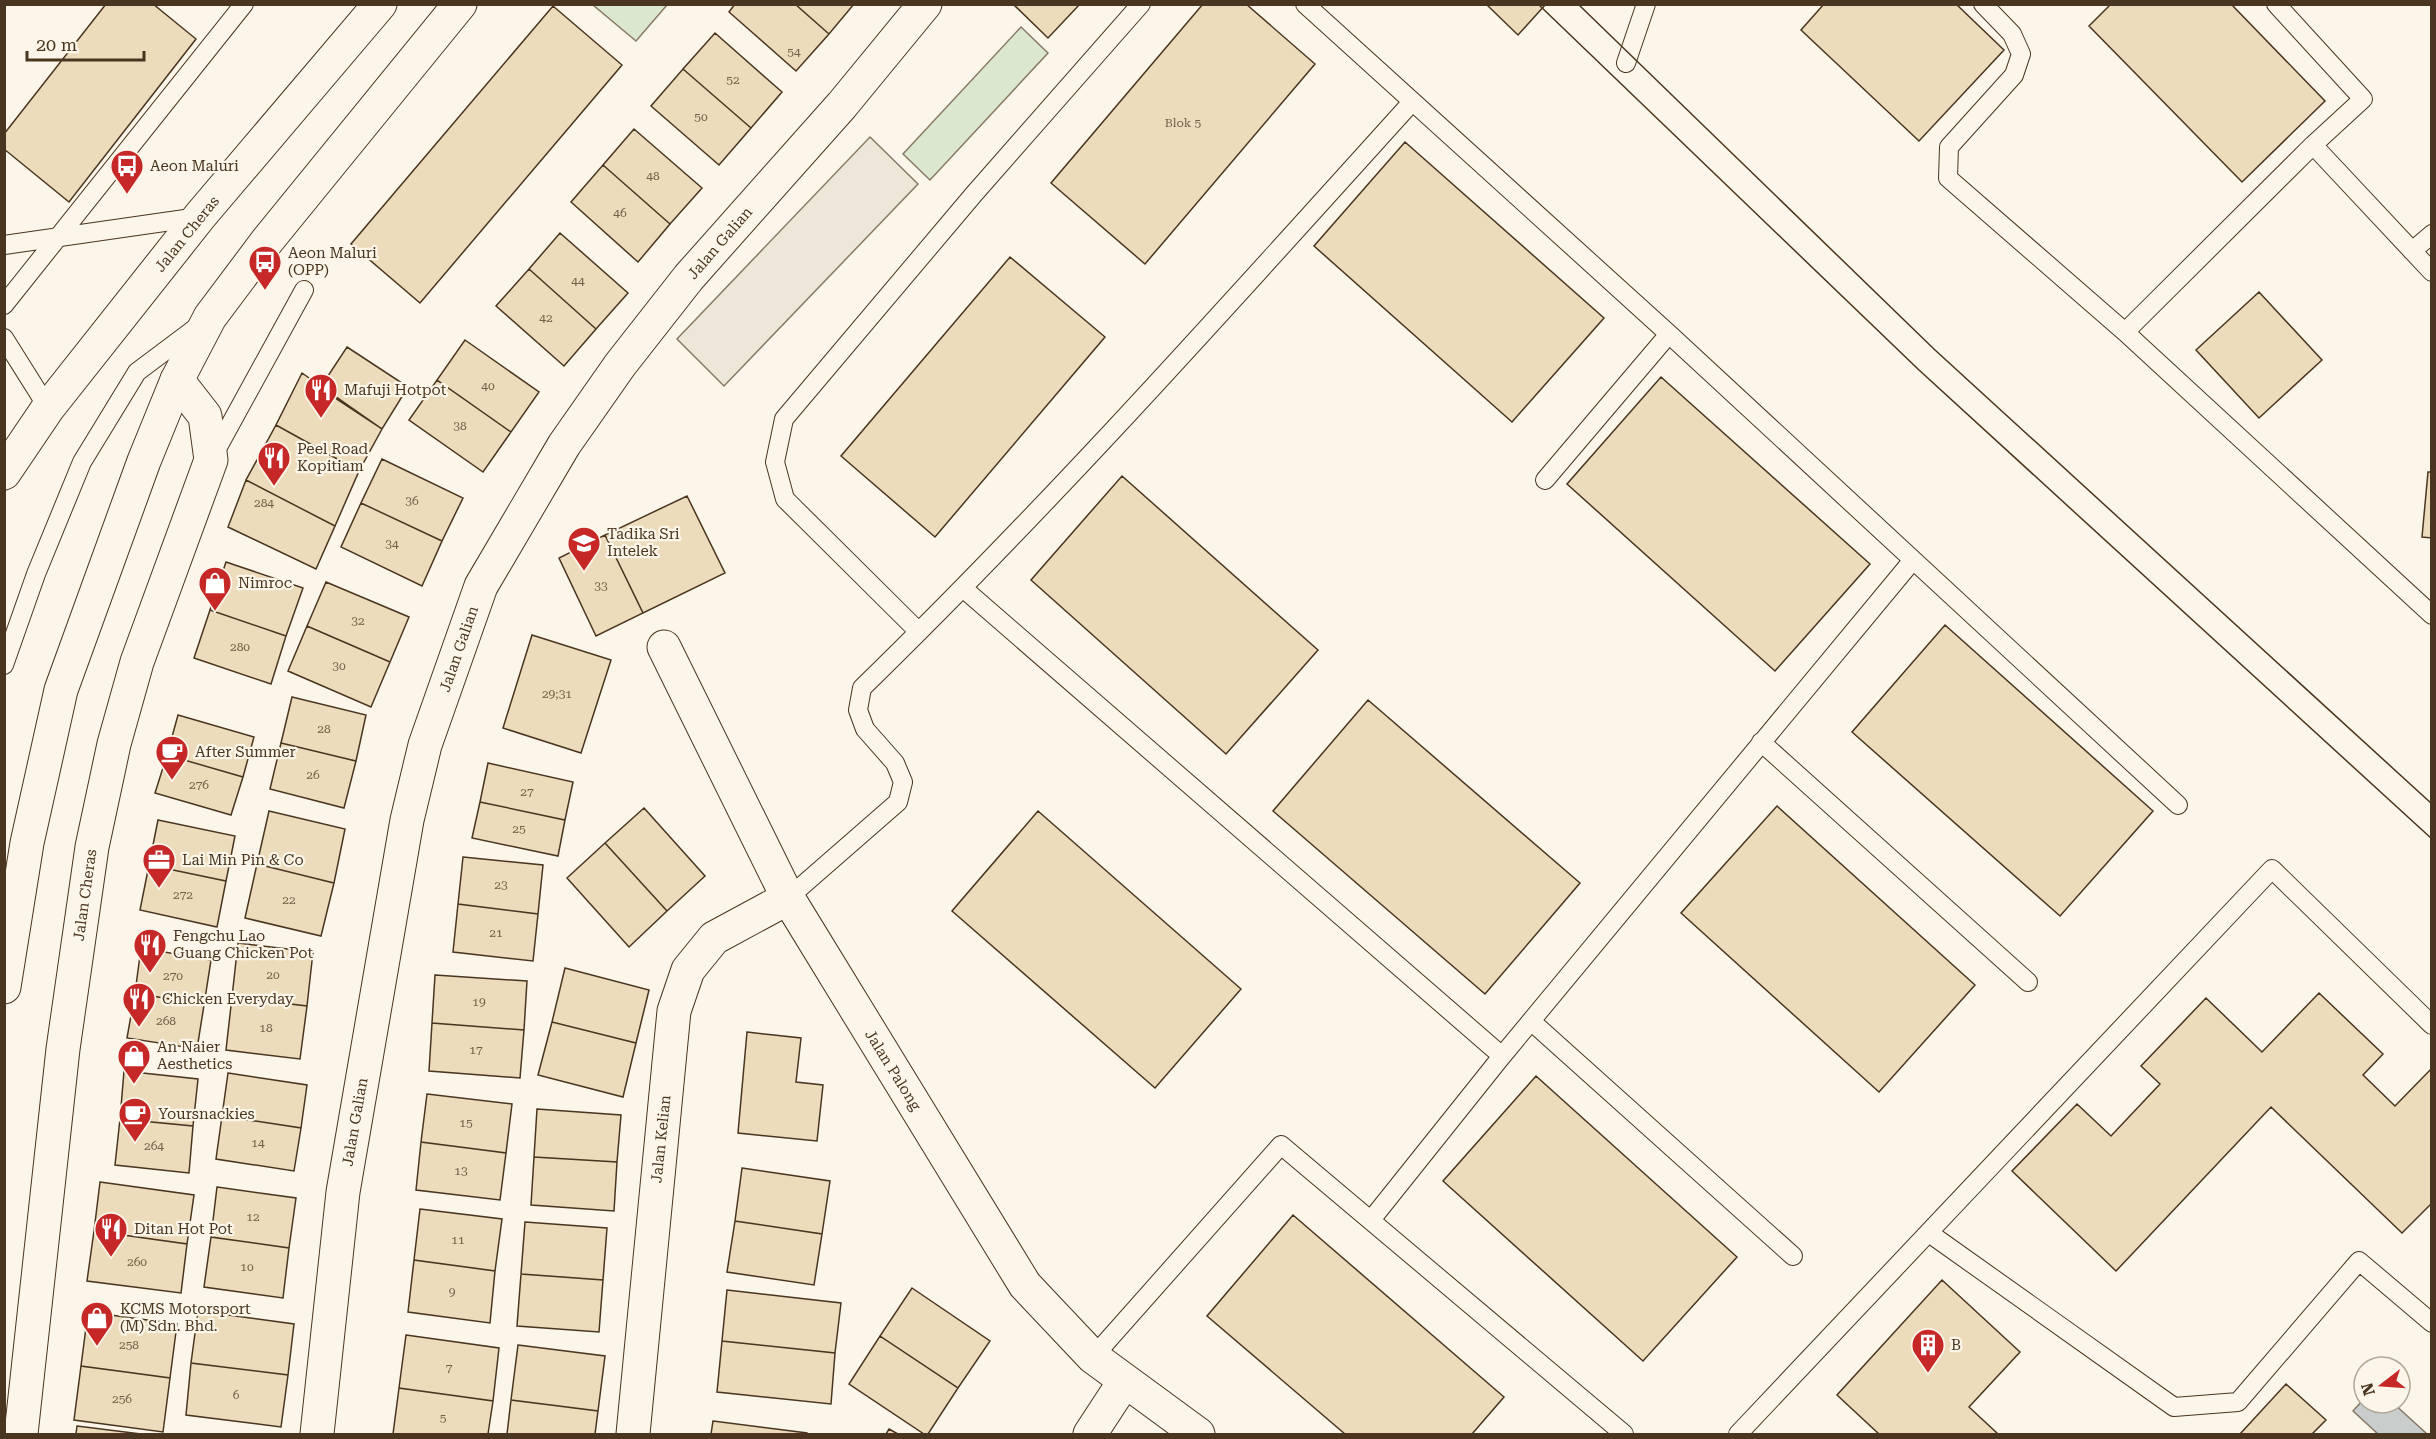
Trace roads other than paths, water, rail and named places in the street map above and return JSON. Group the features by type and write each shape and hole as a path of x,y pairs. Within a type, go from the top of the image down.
{"street":[{"name":"Jalan Cheras","path":"4,473 48,408 200,216 380,4"},
{"path":"4,987 16,852 61,690 144,461 177,380 210,317 267,242 460,4"},
{"name":"Jalan Galian","path":"317,1434 343,1192 407,820 425,746 481,586 564,445 620,364 689,277 842,105 925,4"},
{"name":"Jalan Cheras","path":"21,1434 63,1049 92,847 114,744 138,662 211,460 205,416 177,380"},
{"name":"Jalan Palong","path":"664,646 788,898 1025,1285 1093,1357 1124,1382 1198,1434"},
{"name":"Jalan Kelian","path":"633,1434 674,1011 688,970 714,938 788,898"},
{"path":"1090,1434 1124,1382"}],"lane":[{"path":"4,305 244,4"},
{"path":"919,632 785,499 775,462 784,419 974,194 1141,4"},
{"path":"1305,4 1669,334 2178,805"},
{"path":"1626,63 1646,4"},
{"path":"1983,4 2012,34 2021,54 2014,75 1949,147 1948,178 2125,332 2432,615"},
{"path":"2125,332 2313,145 2363,99 2276,4"},
{"path":"788,898 898,802 903,782 895,763 865,729 858,710 862,688 964,589 1170,369 1412,102"},
{"path":"2313,145 2432,272"},
{"path":"4,245 200,216"},
{"path":"2412,251 2432,234"},
{"path":"211,460 304,290"},
{"path":"4,664 36,574 82,462 136,372 210,317"},
{"path":"1545,480 1669,334"},
{"path":"4,338 48,408"},
{"path":"1371,1220 1502,1056 1913,560"},
{"path":"964,589 1502,1056"},
{"path":"1761,742 2028,982"},
{"path":"1749,1431 1929,1233 2272,869 2432,1025"},
{"path":"1531,1021 1793,1256"},
{"path":"1093,1357 1281,1145 1624,1434"},
{"path":"1929,1233 2174,1407 2238,1402 2359,1261 2432,1323"}],"tram line":[{"path":"1538,4 1919,370 2432,839"},
{"path":"1578,4 1935,350 2432,804"}],"place":[{"name":"Aeon Maluri","path":"127,195"},
{"name":"Aeon Maluri (OPP)","path":"265,291"},
{"name":"Mafuji Hotpot","path":"321,419"},
{"name":"Peel Road Kopitiam","path":"274,487"},
{"name":"Tadika Sri Intelek","path":"584,572"},
{"name":"Nimroc","path":"215,612"},
{"name":"After Summer","path":"172,781"},
{"name":"Lai Min Pin & Co","path":"159,889"},
{"name":"Fengchu Lao Guang Chicken Pot","path":"150,974"},
{"name":"Chicken Everyday","path":"139,1028"},
{"name":"An Naier Aesthetics","path":"134,1085"},
{"name":"Yoursnackies","path":"135,1143"},
{"name":"Ditan Hot Pot","path":"111,1258"},
{"name":"KCMS Motorsport (M) Sdn. Bhd.","path":"97,1347"},
{"name":"B","path":"1928,1374"}]}
